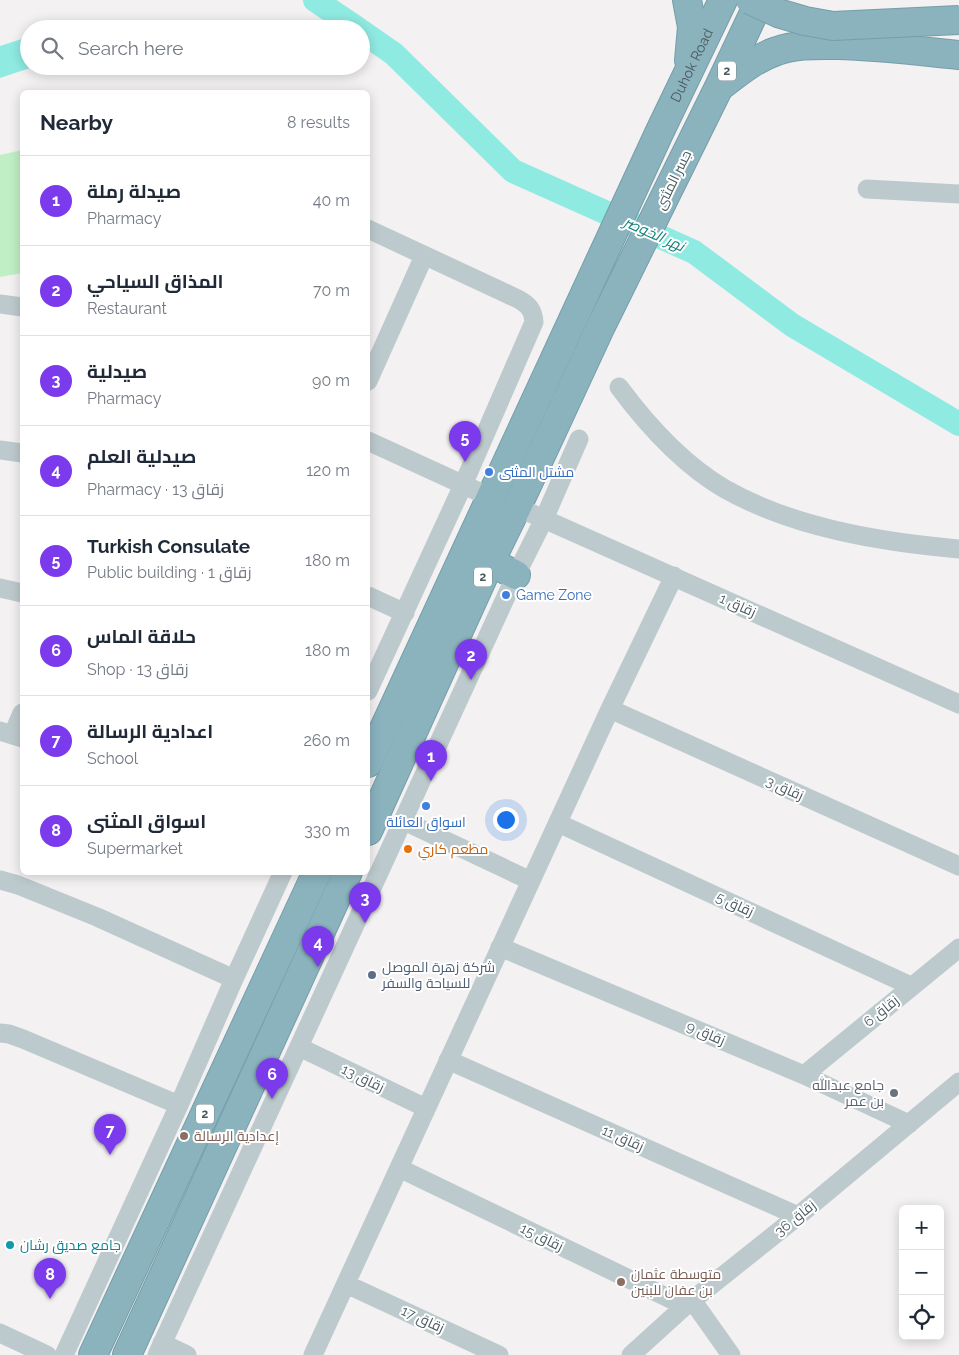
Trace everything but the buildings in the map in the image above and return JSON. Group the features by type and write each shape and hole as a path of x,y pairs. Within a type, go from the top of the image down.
{"highway":[{"path":"687,0 692,27 692,43 687,75"},
{"name":"Duhok Road","path":"490,498 660,131 723,0"},
{"path":"750,0 778,14 805,22 833,26 959,20"},
{"name":"2","path":"719,87 760,0"},
{"path":"719,87 763,56 779,50 796,47 813,45 857,46 959,55"},
{"name":"جسر المثنى","path":"517,507 602,326 719,87"},
{"name":"2","path":"370,759 490,498"},
{"name":"2","path":"370,827 490,562 517,507"},
{"path":"490,562 516,575"},
{"name":"2","path":"93,1355 316,875"},
{"name":"2","path":"127,1355 347,875"}],"street":[{"path":"867,189 959,194"},
{"path":"370,230 528,304 533,313 534,322 463,485 370,687"},
{"path":"370,377 424,256"},
{"path":"0,304 20,306"},
{"path":"619,387 652,429 677,453 724,488 745,499 786,516 841,531 902,543 959,548"},
{"path":"187,1355 159,1349 516,575 544,519 579,438"},
{"path":"370,442 490,498"},
{"path":"0,450 20,453"},
{"name":"زقاق 1","path":"517,507 959,704"},
{"path":"313,1355 558,822 674,576"},
{"path":"0,588 20,593"},
{"path":"370,597 405,613"},
{"name":"زقاق 3","path":"610,710 959,866"},
{"path":"12,734 20,717"},
{"path":"404,821 531,881"},
{"name":"زقاق 5","path":"558,822 912,986"},
{"path":"64,1355 179,1105 282,875"},
{"path":"0,880 18,885 97,917 234,979"},
{"name":"زقاق 9","path":"500,948 804,1075 909,1124"},
{"name":"زقاق 6","path":"804,1075 959,948"},
{"path":"0,1033 23,1039 179,1105"},
{"name":"زقاق 13","path":"299,1047 426,1108"},
{"name":"زقاق 11","path":"448,1060 798,1216"},
{"name":"زقاق 36","path":"631,1355 688,1303 798,1216 959,1082"},
{"name":"زقاق 15","path":"399,1168 688,1303"},
{"name":"زقاق 17","path":"346,1284 500,1355"},
{"path":"688,1303 731,1355"},
{"path":"0,1333 47,1355"}],"green space":[{"path":"20,150 20,273 0,277 0,155"}],"water":[{"path":"20,40 20,71 0,78 0,46"}],"waterway":[{"name":"نهر الخوصر","path":"315,0 345,20"},
{"name":"نهر الخوصر","path":"370,37 394,54 513,171 694,252 792,325 959,424"}],"place":[{"name":"Turkish Consulate","path":"465,462"},
{"name":"مشتل المثنى","path":"489,472"},
{"name":"Game Zone","path":"506,595"},
{"name":"المذاق السياحي","path":"471,680"},
{"name":"صيدلة رملة","path":"431,781"},
{"name":"اسواق العائلة","path":"426,806"},
{"name":"مطعم كاري","path":"408,849"},
{"name":"صيدلية","path":"365,923"},
{"name":"صيدلية العلم","path":"318,967"},
{"name":"شركة زهرة الموصل للسياحة والسفر","path":"372,975"},
{"name":"جامع عبدالله بن عمر","path":"894,1093"},
{"name":"حلاقة الماس","path":"272,1099"},
{"name":"إعدادية الرسالة","path":"184,1136"},
{"name":"اعدادية الرسالة","path":"110,1155"},
{"name":"جامع صديق رشان","path":"10,1245"},
{"name":"متوسطة عثمان بن عفان للبنين","path":"621,1282"},
{"name":"اسواق المثنى","path":"50,1299"}]}
